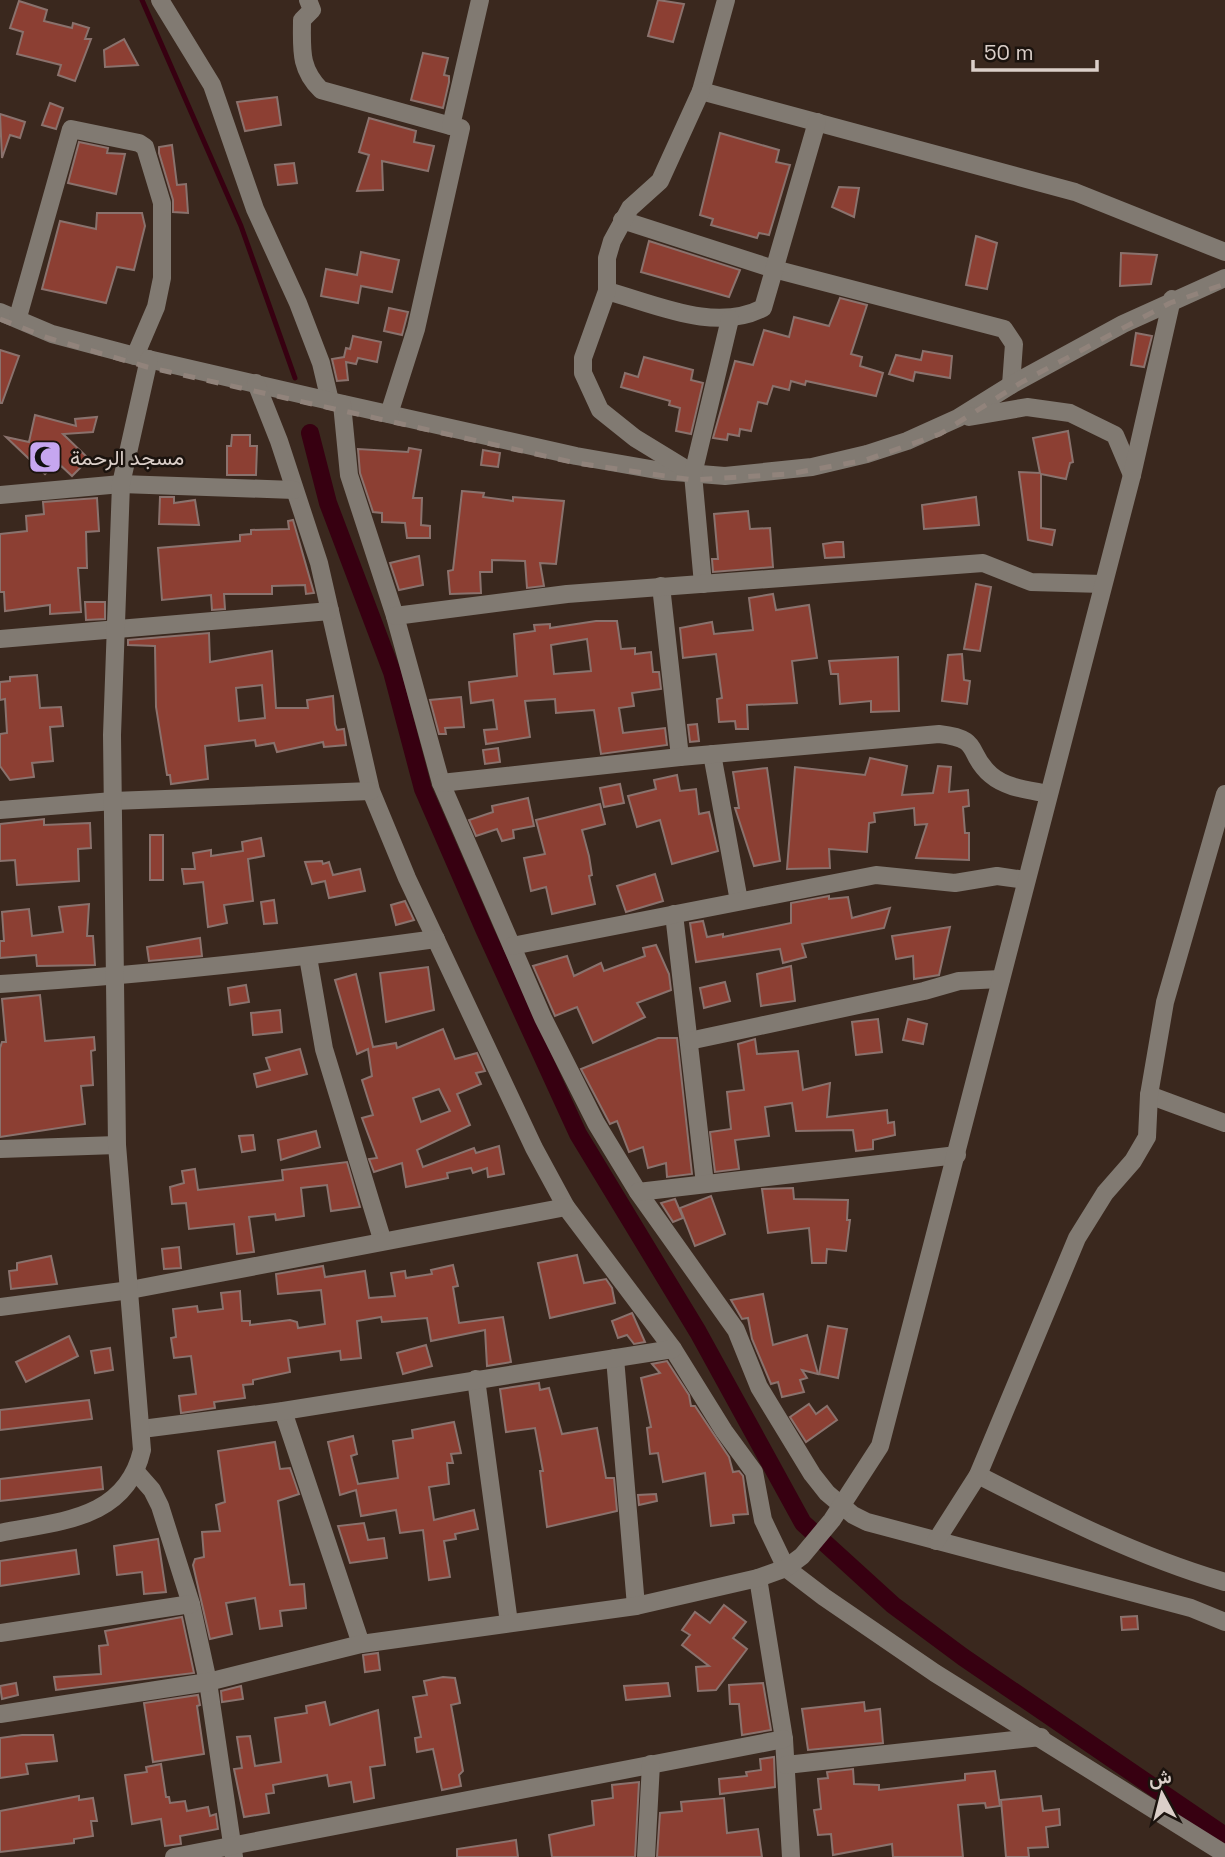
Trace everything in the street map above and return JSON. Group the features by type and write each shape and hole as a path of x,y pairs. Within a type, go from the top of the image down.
{"street":[{"path":"160,0 212,85 255,209 298,303 321,363 336,403 349,475 395,616 441,783 543,1018 590,1112 638,1192 736,1330 759,1387 812,1474 837,1512 1191,1608 1225,1622"},
{"path":"308,0 312,10 302,20 302,53 307,76 321,90 461,128 416,329 389,414"},
{"path":"451,126 481,0"},
{"path":"693,474 619,426 600,410 583,373 583,358 607,291 607,258 622,220 638,198 660,181 701,91 726,0"},
{"path":"701,91 1075,192 1225,252"},
{"path":"607,291 698,316 730,319 749,315 763,307 817,122"},
{"path":"0,1533 75,1518 97,1510 113,1500 137,1473 142,1429 117,1145 113,801 121,484 142,358 162,278 162,203 145,147 139,143 71,129 18,317"},
{"path":"622,220 774,269 1004,329 1014,344 1011,384"},
{"path":"0,312 18,317 52,334 142,358 576,456 693,474 751,474 812,467 867,454 958,418 1011,384 1172,299 1225,278"},
{"path":"0,1714 208,1682 361,1644 636,1606 758,1578 786,1567 802,1556 837,1512 880,1446 1132,475 1172,299"},
{"path":"703,584 693,474 730,319"},
{"path":"256,383 279,441 319,563 371,791 436,939 534,1148 566,1206 673,1349 724,1431 754,1472 763,1520 786,1567 824,1597 935,1673 1225,1854"},
{"path":"958,418 1027,407 1070,413 1115,435 1132,475"},
{"path":"0,495 121,484 293,490"},
{"path":"395,616 566,594 982,563 1031,582 1103,584"},
{"path":"661,586 680,757"},
{"path":"0,639 330,611"},
{"path":"441,783 680,757 939,734 960,736 974,746 979,762 991,776 1006,785 1048,794"},
{"path":"712,754 739,901"},
{"path":"0,810 113,801 371,791"},
{"path":"936,1541 978,1475 1077,1238 1104,1193 1133,1161 1147,1137 1149,1095 1165,1002 1224,805"},
{"path":"512,946 876,875 955,883 997,876 1025,880"},
{"path":"674,914 705,1184"},
{"path":"0,984 114,977 308,957 436,939"},
{"path":"308,957 324,1049 382,1239"},
{"path":"689,1041 924,991 959,981 1001,979"},
{"path":"1149,1095 1225,1123"},
{"path":"0,1149 117,1145"},
{"path":"638,1192 957,1155"},
{"path":"0,1307 130,1290 382,1239 566,1206"},
{"path":"142,1429 283,1411 673,1349"},
{"path":"615,1358 636,1606"},
{"path":"476,1379 509,1623"},
{"path":"283,1411 361,1644"},
{"path":"137,1473 152,1490 160,1506 191,1604 208,1682 233,1851"},
{"path":"978,1475 1054,1514 1136,1550 1225,1582"},
{"path":"758,1578 784,1739 791,1857"},
{"path":"0,1633 191,1604"},
{"path":"786,1765 1041,1737"},
{"path":"174,1857 233,1851 784,1739"},
{"path":"646,1857 651,1764"}],"building":[{"path":"658,0 684,4 673,42 648,36"},
{"path":"19,1 47,10 44,21 72,28 73,23 89,28 85,39 91,39 75,81 58,75 61,65 17,54 23,32 10,28"},
{"path":"124,39 138,65 105,67 104,50"},
{"path":"423,53 448,58 444,75 449,76 449,82 443,108 411,100"},
{"path":"277,97 281,125 245,131 237,102"},
{"path":"50,103 63,108 56,129 42,125"},
{"path":"0,114 25,122 20,138 10,135 2,158"},
{"path":"369,118 416,131 414,142 434,146 428,171 382,161 383,190 357,191 369,155 359,152"},
{"path":"720,133 779,150 776,162 790,165 769,235 759,233 757,238 711,225 713,219 700,215"},
{"path":"79,142 108,148 107,153 125,154 116,194 68,183"},
{"path":"172,145 177,185 186,184 188,213 173,212 173,200 159,153 159,147"},
{"path":"294,163 297,183 278,185 275,165"},
{"path":"839,187 859,188 854,217 832,207"},
{"path":"97,213 142,213 145,226 134,270 117,267 106,303 42,289 60,221 96,229"},
{"path":"976,236 997,243 987,289 966,285"},
{"path":"649,241 740,270 729,297 641,272"},
{"path":"361,252 399,260 392,292 361,286 358,303 321,296 326,269 357,275"},
{"path":"1121,253 1157,255 1151,284 1120,286"},
{"path":"840,298 867,305 851,354 862,357 860,366 883,373 876,396 806,381 805,385 791,381 789,390 773,386 767,404 758,402 751,431 740,429 739,436 728,434 727,440 713,438 735,361 753,365 764,330 789,337 794,317 829,326"},
{"path":"389,308 408,312 402,335 384,331"},
{"path":"1136,333 1152,336 1144,367 1131,365"},
{"path":"353,336 381,342 377,362 358,358 356,364 346,362 348,380 337,381 332,359 344,357 346,348 350,349"},
{"path":"0,350 19,356 2,403 0,403"},
{"path":"923,351 952,356 950,378 915,372 913,381 889,374 896,355 921,360"},
{"path":"644,357 693,370 691,380 703,383 691,434 676,431 680,408 669,405 670,401 621,387 625,373 638,377"},
{"path":"35,415 76,426 75,419 97,417 93,432 63,434 89,459 72,476 57,462 45,474 6,437 29,442"},
{"path":"1068,431 1073,462 1070,463 1066,479 1041,474 1041,528 1055,530 1052,545 1028,540 1019,472 1040,473 1033,438"},
{"path":"232,435 250,435 250,446 257,446 256,475 227,475 227,446 231,446"},
{"path":"409,448 421,450 413,498 422,498 421,525 430,526 430,538 407,538 405,523 382,522 382,513 373,512 360,473 358,449 408,452"},
{"path":"483,450 500,453 498,467 481,465"},
{"path":"462,491 484,493 483,497 513,501 513,497 564,501 556,564 540,563 544,586 527,588 525,561 492,560 492,572 480,572 481,593 450,594 448,571 453,570"},
{"path":"160,497 174,497 174,503 195,500 199,525 159,524"},
{"path":"976,497 979,525 924,529 922,505"},
{"path":"97,498 99,531 86,532 87,568 78,568 81,612 50,614 50,605 5,611 4,592 0,592 0,534 27,531 26,516 44,514 43,502"},
{"path":"748,511 750,529 770,528 773,567 713,572 712,559 718,559 714,514"},
{"path":"293,520 314,593 306,594 305,585 272,586 272,594 224,594 225,609 212,610 211,595 162,600 158,548 240,541 240,535 251,534 251,530 289,529 288,521"},
{"path":"843,542 844,557 825,558 823,544"},
{"path":"419,556 423,585 399,590 390,563"},
{"path":"976,584 991,587 980,651 964,649"},
{"path":"773,594 776,610 809,605 817,658 792,661 797,703 747,705 748,729 736,729 735,721 719,722 717,699 722,698 716,654 683,658 680,628 712,622 714,634 753,630 749,598"},
{"path":"85,602 105,602 105,619 86,620"},
{"path":"596,621 617,621 621,649 635,648 635,654 651,652 653,672 659,672 661,689 632,693 634,706 619,708 623,733 665,728 667,745 601,754 594,710 556,713 555,699 525,701 530,737 486,744 484,730 497,729 493,700 471,703 469,682 517,676 514,634 535,631 534,625 550,624 550,628","holes":["587,639 591,671 554,674 551,645"]},
{"path":"209,633 210,662 272,651 276,708 308,708 307,700 333,696 335,724 337,730 344,729 346,745 324,747 323,742 277,752 274,743 256,746 255,740 205,746 208,779 171,784 170,775 167,775 156,707 155,646 128,645 128,640","holes":["262,685 265,718 239,721 236,688"]},
{"path":"962,654 964,680 970,681 967,704 942,701 948,655"},
{"path":"898,657 899,711 871,712 871,701 840,704 838,674 831,674 829,661"},
{"path":"37,675 40,708 61,707 63,726 50,727 53,761 32,763 34,777 10,780 0,766 0,734 7,733 5,699 0,700 0,682 10,681 10,677"},
{"path":"461,697 464,727 445,728 446,734 439,734 430,700"},
{"path":"697,724 699,741 690,742 688,725"},
{"path":"498,748 500,762 485,764 483,750"},
{"path":"870,758 907,766 902,795 933,793 938,766 951,767 949,792 968,790 969,806 963,807 965,833 969,833 969,860 916,858 927,824 915,825 914,808 874,813 875,822 869,823 867,852 829,849 830,868 787,869 795,767 865,775"},
{"path":"767,768 780,861 754,866 735,808 739,808 733,772"},
{"path":"677,775 680,791 696,789 699,814 709,812 718,851 672,864 660,820 637,827 628,796 656,789 654,780"},
{"path":"620,784 624,803 604,807 600,788"},
{"path":"528,798 534,826 513,830 514,838 502,841 497,829 476,836 469,820 493,812 492,806"},
{"path":"600,804 605,824 582,830 589,856 592,875 589,876 595,904 552,914 546,887 531,891 524,858 545,854 536,820"},
{"path":"44,819 44,825 90,823 91,848 78,849 79,881 17,885 15,860 0,861 0,824"},
{"path":"150,835 163,835 163,880 150,880"},
{"path":"261,838 264,856 248,859 253,901 224,905 227,923 208,927 203,882 184,884 182,869 195,869 193,853 211,850 211,856 243,851 242,842"},
{"path":"322,861 323,864 329,862 333,875 360,869 365,891 329,898 325,881 312,884 305,862"},
{"path":"655,874 663,901 626,912 617,886"},
{"path":"829,896 829,899 848,897 852,918 890,908 884,928 802,944 806,957 783,963 780,949 696,962 690,923 703,921 707,937 723,934 723,937 791,923 791,903"},
{"path":"274,900 277,923 264,924 261,902"},
{"path":"405,901 414,920 396,925 391,905"},
{"path":"89,904 87,936 93,936 95,965 37,966 36,955 0,958 0,941 4,941 2,912 29,909 32,936 63,932 59,907"},
{"path":"950,927 939,975 914,979 913,956 896,959 892,936"},
{"path":"200,938 202,956 149,961 147,947"},
{"path":"656,945 669,974 671,990 637,1003 645,1017 593,1043 577,1007 555,1016 533,966 567,956 574,976 601,963 604,971 645,956 643,948"},
{"path":"791,966 795,1001 761,1006 757,974"},
{"path":"428,967 434,1010 386,1022 380,973"},
{"path":"356,974 373,1047 396,1043 397,1048 443,1029 455,1059 477,1053 485,1071 476,1073 481,1084 457,1094 470,1125 417,1150 423,1167 474,1148 476,1153 499,1146 504,1174 488,1177 487,1168 473,1173 471,1168 447,1173 448,1178 406,1187 402,1163 374,1172 369,1159 377,1158 362,1118 373,1115 362,1080 372,1076 368,1049 357,1054 335,980","holes":["439,1089 450,1111 421,1122 413,1098"]},
{"path":"725,982 730,1001 704,1008 700,988"},
{"path":"246,985 249,1002 230,1005 228,988"},
{"path":"40,995 45,1041 94,1037 95,1050 91,1051 93,1085 81,1086 85,1124 0,1137 0,1048 2,1042 6,1042 2,999"},
{"path":"280,1010 282,1032 253,1035 251,1013"},
{"path":"878,1019 882,1052 856,1055 852,1022"},
{"path":"908,1019 927,1024 923,1044 903,1040"},
{"path":"658,1038 677,1038 692,1174 667,1177 666,1163 648,1168 643,1147 629,1152 617,1121 610,1124 581,1069"},
{"path":"755,1039 757,1054 798,1051 803,1090 830,1083 827,1117 887,1110 888,1123 894,1122 895,1135 873,1140 873,1149 856,1151 853,1130 796,1131 792,1103 765,1107 769,1136 735,1140 739,1169 715,1172 710,1132 731,1129 727,1092 744,1090 738,1044"},
{"path":"300,1049 307,1074 257,1087 254,1074 270,1070 266,1058"},
{"path":"316,1131 320,1147 281,1160 278,1140"},
{"path":"253,1135 255,1150 242,1152 239,1136"},
{"path":"347,1162 360,1207 331,1211 327,1185 301,1188 304,1216 276,1220 275,1214 249,1217 254,1252 237,1254 234,1224 189,1229 186,1203 172,1204 170,1187 184,1183 182,1171 195,1169 198,1190 283,1180 282,1170"},
{"path":"793,1188 794,1199 848,1200 847,1220 850,1220 846,1251 827,1249 826,1263 812,1263 809,1228 768,1233 762,1189"},
{"path":"711,1196 725,1234 695,1246 680,1208"},
{"path":"675,1199 683,1218 673,1222 661,1203"},
{"path":"179,1247 181,1268 164,1269 162,1249"},
{"path":"577,1255 584,1283 606,1279 612,1288 615,1303 550,1318 538,1263"},
{"path":"51,1256 57,1284 11,1289 9,1271 17,1270 17,1263"},
{"path":"453,1265 458,1286 453,1287 459,1323 503,1317 511,1362 487,1366 485,1330 431,1341 427,1318 382,1322 381,1317 357,1321 361,1358 341,1360 340,1351 288,1358 290,1372 253,1380 253,1384 243,1385 245,1398 214,1402 215,1408 181,1413 179,1396 196,1394 191,1356 174,1358 171,1338 176,1337 173,1309 197,1306 198,1312 223,1309 221,1293 240,1291 242,1321 250,1321 250,1325 290,1320 297,1322 298,1328 325,1324 321,1290 278,1294 276,1274 323,1266 325,1277 365,1271 369,1298 395,1296 391,1273 405,1271 406,1278 432,1274 431,1270"},
{"path":"763,1294 773,1345 807,1335 818,1374 802,1370 807,1378 800,1380 804,1392 782,1397 778,1382 771,1384 752,1339 748,1318 742,1319 731,1300"},
{"path":"632,1313 645,1342 634,1344 627,1335 618,1338 612,1321"},
{"path":"828,1326 847,1329 838,1378 819,1374"},
{"path":"69,1336 78,1356 26,1382 16,1362"},
{"path":"426,1345 432,1366 403,1374 397,1353"},
{"path":"110,1348 113,1370 95,1373 91,1351"},
{"path":"667,1361 689,1395 691,1406 695,1406 729,1457 733,1472 739,1471 743,1476 748,1514 733,1515 734,1523 711,1526 705,1473 663,1482 658,1453 650,1454 647,1428 651,1427 641,1378 660,1373 652,1364"},
{"path":"539,1383 540,1390 549,1388 562,1434 597,1428 606,1478 614,1478 617,1511 547,1527 540,1471 543,1471 535,1428 506,1432 500,1389"},
{"path":"89,1400 92,1419 0,1430 0,1410"},
{"path":"809,1404 816,1414 827,1406 837,1420 806,1442 790,1417"},
{"path":"454,1422 461,1453 451,1454 453,1463 447,1463 449,1484 429,1487 434,1520 474,1510 478,1529 455,1534 456,1539 444,1541 450,1577 429,1580 423,1530 400,1533 396,1510 361,1516 356,1490 340,1495 328,1442 353,1436 357,1454 351,1456 358,1484 398,1478 393,1441 413,1438 412,1430"},
{"path":"275,1442 280,1469 290,1468 299,1494 278,1501 290,1585 304,1584 306,1608 280,1611 282,1626 260,1629 255,1598 226,1603 232,1634 210,1639 193,1565 195,1559 204,1557 202,1532 220,1531 216,1505 225,1502 218,1451"},
{"path":"101,1467 103,1489 0,1501 0,1479"},
{"path":"656,1494 657,1501 639,1505 638,1495"},
{"path":"364,1523 368,1540 384,1538 387,1558 350,1563 338,1526"},
{"path":"158,1539 166,1592 144,1594 142,1572 117,1575 114,1546"},
{"path":"76,1550 79,1574 0,1586 0,1561"},
{"path":"724,1605 746,1622 733,1638 747,1649 716,1690 698,1691 696,1667 709,1666 682,1645 690,1635 682,1630 695,1612 710,1623"},
{"path":"1137,1616 1138,1629 1122,1630 1121,1617"},
{"path":"182,1617 194,1673 56,1690 54,1677 101,1674 99,1646 108,1645 105,1631"},
{"path":"378,1653 380,1670 365,1672 363,1655"},
{"path":"443,1677 455,1678 460,1703 451,1705 463,1771 459,1775 461,1786 442,1790 433,1749 417,1752 415,1738 421,1737 413,1697 427,1695 424,1681"},
{"path":"16,1683 18,1695 2,1699 0,1686"},
{"path":"668,1683 670,1696 626,1700 624,1686"},
{"path":"763,1683 771,1730 742,1735 739,1704 730,1704 729,1685"},
{"path":"241,1686 243,1699 222,1702 221,1691"},
{"path":"198,1695 200,1705 197,1706 204,1754 153,1762 144,1703"},
{"path":"325,1702 330,1725 378,1710 385,1765 370,1767 374,1798 354,1802 351,1782 329,1786 327,1775 273,1785 274,1793 266,1794 269,1813 244,1817 234,1769 242,1768 237,1737 250,1736 255,1766 281,1762 275,1718 307,1713 306,1706"},
{"path":"864,1702 865,1711 880,1709 883,1743 808,1750 802,1709"},
{"path":"53,1735 57,1761 26,1764 28,1774 0,1778 0,1738"},
{"path":"774,1757 775,1787 720,1794 719,1779 747,1776 746,1772 761,1770 760,1759"},
{"path":"161,1764 166,1797 169,1797 170,1803 185,1801 187,1811 208,1807 210,1816 216,1814 218,1829 180,1836 181,1844 165,1846 161,1819 132,1824 125,1775 147,1772 146,1767"},
{"path":"853,1769 854,1784 879,1785 879,1790 965,1780 965,1774 995,1771 1000,1806 986,1808 985,1803 958,1805 963,1857 893,1857 892,1844 833,1855 831,1834 818,1835 814,1810 821,1809 818,1779 828,1778 827,1772"},
{"path":"639,1782 635,1857 552,1857 549,1835 594,1825 592,1801 613,1798 612,1785"},
{"path":"79,1796 79,1800 93,1798 97,1821 91,1821 93,1836 74,1839 74,1843 0,1852 0,1811"},
{"path":"1041,1796 1043,1811 1059,1809 1060,1825 1046,1827 1048,1847 1028,1848 1029,1857 1006,1857 1001,1800"},
{"path":"724,1798 727,1833 758,1829 762,1857 657,1857 660,1813 682,1811 681,1802"},
{"path":"516,1840 518,1857 457,1857 457,1849"}],"waterway":[{"path":"142,0 241,226 295,378"},
{"path":"310,433 328,503 392,672 423,789 484,929 578,1134 698,1332 803,1523 893,1605 963,1657 1225,1836"}],"railway":[{"path":"0,319 48,338 147,367 576,463 693,480 789,474 866,460 940,434 1022,382 1170,303 1225,284"}],"place":[{"name":"مسجد الرحمة","path":"45,457"}]}
